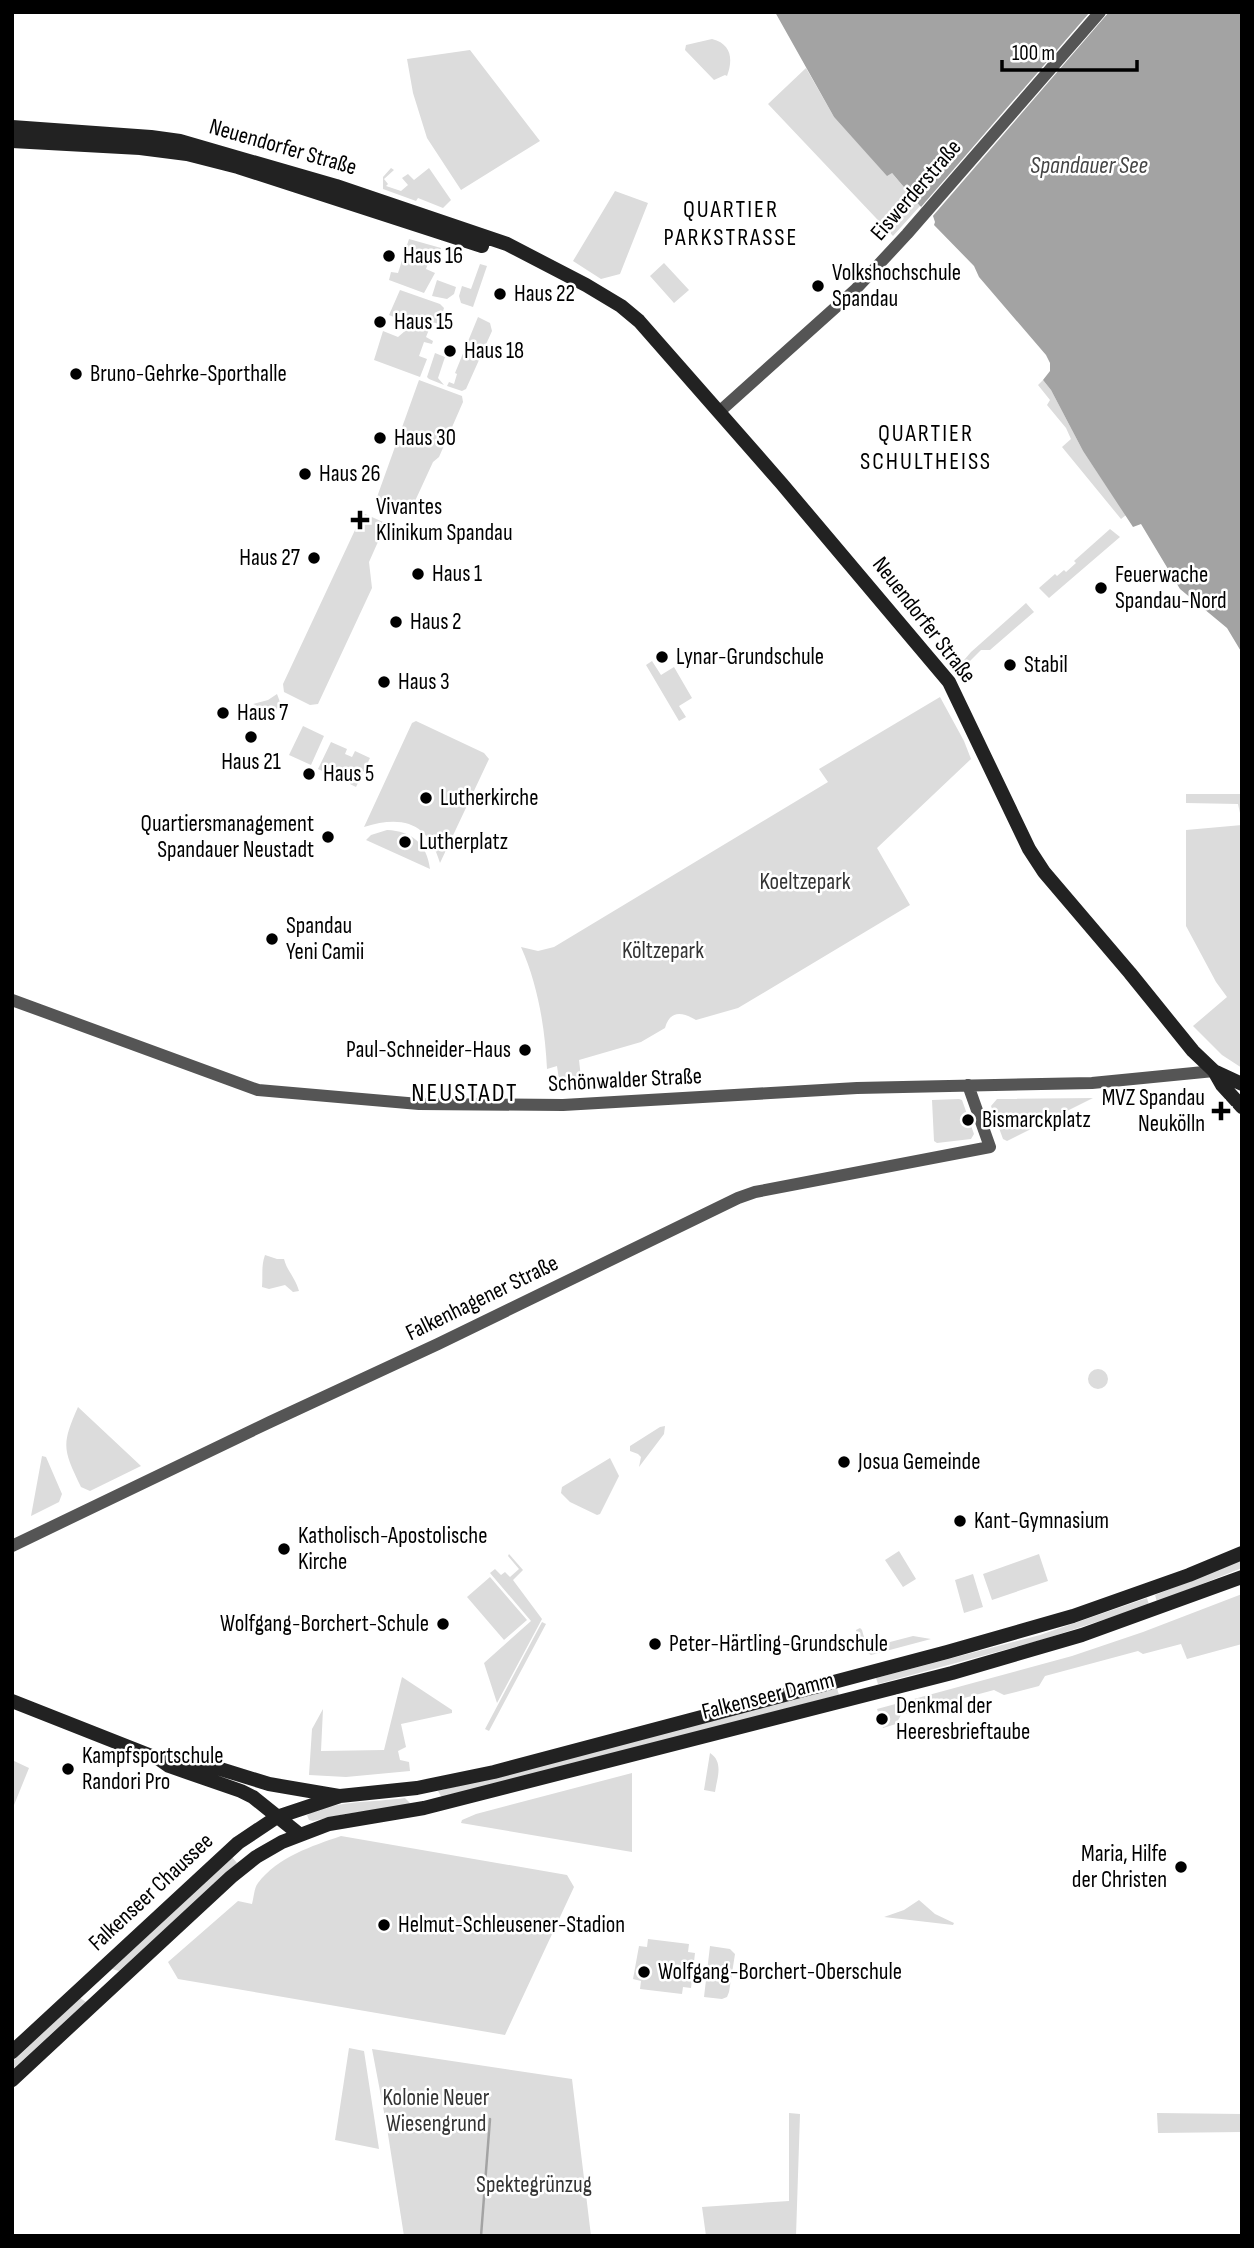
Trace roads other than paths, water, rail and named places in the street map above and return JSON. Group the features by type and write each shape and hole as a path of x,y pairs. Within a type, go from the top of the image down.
{"main road":[{"name":"Neuendorfer Straße","path":"12,127 180,141 360,193 476,239"},
{"name":"Neuendorfer Straße","path":"12,141 140,148 190,154 238,167 476,239 507,244 581,283 631,314 719,412 949,682 1029,849 1044,872 1242,1107"},
{"name":"Neuendorfer Straße","path":"1214,1072 1242,1084"},
{"name":"Falkenseer Damm","path":"340,1796 417,1788 502,1769 1073,1616 1171,1582 1242,1553"},
{"name":"Falkenseer Damm","path":"299,1835 329,1825 424,1808 952,1672 1082,1635 1242,1577"},
{"path":"12,1701 159,1759 169,1766 241,1791 253,1797 299,1835"},
{"path":"159,1759 201,1763 269,1784 340,1796"},
{"path":"269,1784 286,1798 294,1810 299,1835"},
{"path":"417,1788 424,1808"},
{"name":"Falkenseer Chaussee","path":"12,2052 251,1833 277,1817 340,1796"},
{"path":"251,1833 264,1853"},
{"name":"Falkenseer Chaussee","path":"12,2080 231,1877 264,1853 299,1835"}],"street":[{"name":"Eiswerderstraße","path":"719,412 855,290 1100,12"},
{"name":"Schönwalder Straße","path":"12,1000 252,1089 446,1105 550,1106 824,1089 1104,1082 1214,1072"},
{"name":"Falkenhagener Straße","path":"12,1546 438,1344 737,1198 755,1192 990,1147 968,1085"}],"water":[{"name":"Spandauer See","path":"775,12 1242,12 1242,653 1227,628 1180,589 1141,524 1133,527 1083,451 1043,380 1050,371 1046,355 979,277 974,266 934,225 933,216 920,206 892,173 887,176 834,117"}],"waterway":[{"path":"481,2236 490,2119"}],"place":[{"name":"Haus 16","path":"389,256"},
{"name":"Volkshochschule Spandau","path":"818,286"},
{"name":"Haus 22","path":"500,294"},
{"name":"Haus 15","path":"380,322"},
{"name":"Haus 18","path":"450,351"},
{"name":"Bruno-Gehrke-Sporthalle","path":"76,374"},
{"name":"Haus 30","path":"380,438"},
{"name":"Haus 26","path":"305,474"},
{"name":"Vivantes Klinikum Spandau","path":"360,520"},
{"name":"Haus 27","path":"314,558"},
{"name":"Haus 1","path":"418,574"},
{"name":"Feuerwache Spandau-Nord","path":"1101,588"},
{"name":"Haus 2","path":"396,622"},
{"name":"Lynar-Grundschule","path":"662,657"},
{"name":"Stabil","path":"1010,665"},
{"name":"Haus 3","path":"384,682"},
{"name":"Haus 7","path":"223,713"},
{"name":"Haus 21","path":"251,737"},
{"name":"Haus 5","path":"309,774"},
{"name":"Lutherkirche","path":"426,798"},
{"name":"Quartiersmanagement Spandauer Neustadt","path":"328,837"},
{"name":"Lutherplatz","path":"405,842"},
{"name":"Spandau Yeni Camii","path":"272,939"},
{"name":"Paul-Schneider-Haus","path":"525,1050"},
{"name":"MVZ Spandau Neukölln","path":"1221,1111"},
{"name":"Bismarckplatz","path":"968,1120"},
{"name":"Josua Gemeinde","path":"844,1462"},
{"name":"Kant-Gymnasium","path":"960,1521"},
{"name":"Katholisch-Apostolische Kirche","path":"284,1549"},
{"name":"Wolfgang-Borchert-Schule","path":"443,1624"},
{"name":"Peter-Härtling-Grundschule","path":"655,1644"},
{"name":"Denkmal der Heeresbrieftaube","path":"882,1719"},
{"name":"Kampfsportschule Randori Pro","path":"68,1769"},
{"name":"Maria, Hilfe der Christen","path":"1181,1867"},
{"name":"Helmut-Schleusener-Stadion","path":"384,1925"},
{"name":"Wolfgang-Borchert-Oberschule","path":"644,1972"}],"district":[{"name":"QUARTIER PARKSTRASSE","path":"731,223"},
{"name":"QUARTIER SCHULTHEISS","path":"926,447"},
{"name":"NEUSTADT","path":"465,1093"}],"park label":[{"name":"Koeltzepark","path":"805,882"},
{"name":"Költzepark","path":"663,951"},
{"name":"Kolonie Neuer Wiesengrund","path":"436,2111"},
{"name":"Spektegrünzug","path":"534,2185"}]}
